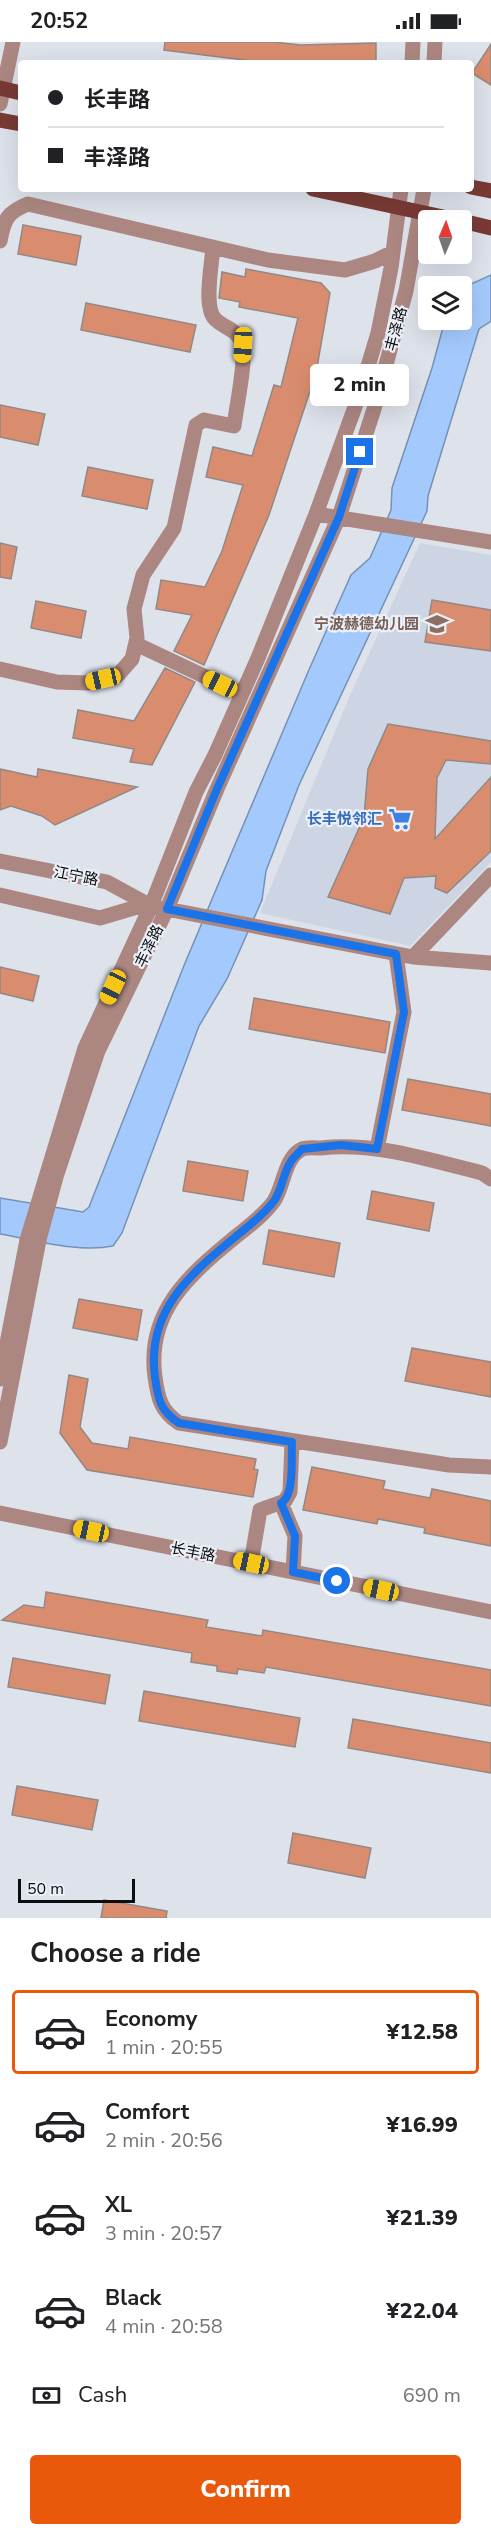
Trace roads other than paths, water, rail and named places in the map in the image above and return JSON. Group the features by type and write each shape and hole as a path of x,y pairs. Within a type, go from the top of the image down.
{"main road":[{"path":"1,94 18,93"},
{"path":"0,120 18,123"},
{"path":"474,188 491,191"},
{"path":"327,192 418,212"},
{"path":"472,224 491,228"}],"street":[{"path":"1,94 13,42"},
{"path":"412,60 413,42"},
{"path":"434,60 435,42"},
{"name":"丰泽路","path":"0,1442 47,1167 85,1047 149,905 196,792 242,694 316,514 360,393 378,333 393,252 401,192"},
{"name":"丰泽路","path":"421,210 424,192"},
{"path":"0,242 3,225 13,210 28,204 267,260 345,270 375,261 393,252"},
{"name":"丰泽路","path":"0,1379 33,1240 51,1195 98,1051 167,909 217,789 339,517 374,409 406,291 418,229"},
{"path":"0,669 57,682 88,683 117,676 132,659 137,638 134,609 143,575 174,528 196,425 204,420 234,426 243,345 235,331 214,319 208,305 213,247"},
{"path":"316,514 491,542"},
{"path":"136,644 242,694"},
{"name":"江宁路","path":"0,861 107,882 149,905 268,930 413,957 491,963"},
{"path":"413,957 491,875"},
{"name":"江宁路","path":"0,895 100,918 149,905"},
{"path":"377,1149 404,1012 396,954"},
{"path":"491,1179 482,1173 377,1149 341,1145 302,1149 290,1162 275,1200 256,1220 195,1270 169,1302 160,1326 153,1362 157,1392 165,1414 179,1423 448,1465 491,1467"},
{"path":"251,1563 260,1510 285,1501 290,1492 292,1442"},
{"path":"281,1503 295,1536 293,1572"},
{"name":"长丰路","path":"0,1513 491,1612"}],"water":[{"path":"491,275 491,321 479,329 428,496 427,511 299,785 266,871 262,900 227,979 199,1026 122,1233 113,1246 99,1248 56,1245 0,1234 0,1198 83,1212 89,1207 185,963 308,672 351,575 370,558 391,510 392,488 442,330 472,330 472,284"}],"place":[{"name":"宁波赫德幼儿园","path":"437,624"},
{"name":"长丰悦邻汇","path":"400,819"}]}
